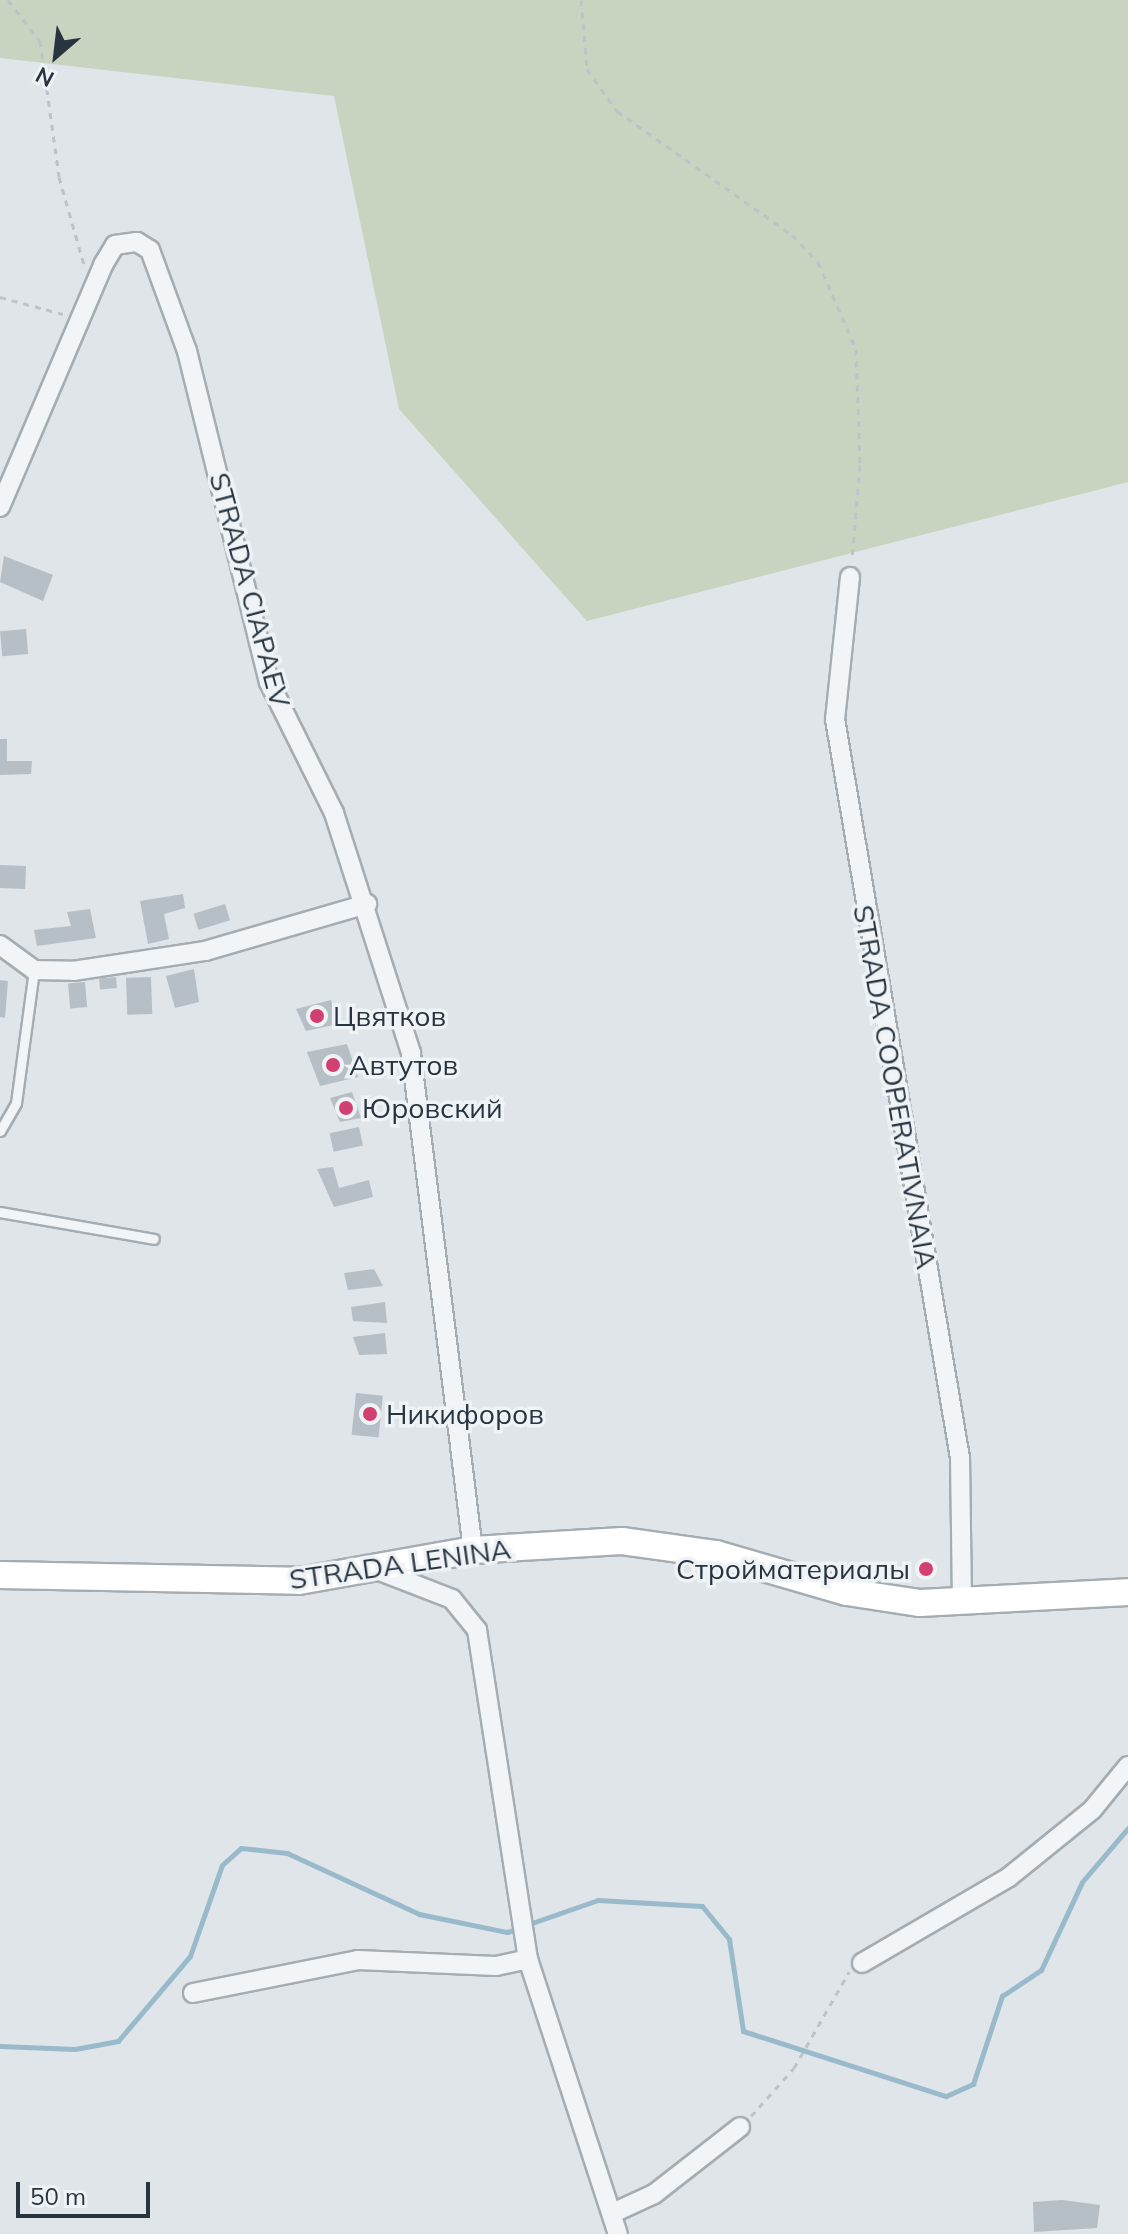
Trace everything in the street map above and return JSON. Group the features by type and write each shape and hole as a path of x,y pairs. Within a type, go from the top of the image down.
{"street":[{"name":"STRADA CIAPAEV","path":"93,286 115,245 137,242 150,250 187,351 269,682 334,813 367,904 411,1053 473,1550"},
{"path":"0,507 93,286"},
{"name":"STRADA COOPERATIVNAIA","path":"850,577 835,719 960,1458 962,1598"},
{"path":"0,945 34,970 205,951 367,904"},
{"name":"STRADA LENINA","path":"0,1575 299,1581 377,1570 473,1550 662,1544 876,1598 1128,1592"},
{"path":"377,1570 452,1599 477,1630 513,1887 526,1951 594,2171 615,2212 618,2234"},
{"path":"862,1963 1009,1877 1092,1810 1128,1766"},
{"path":"193,1993 358,1960 496,1966 526,1951"},
{"path":"615,2212 654,2194 740,2127"}],"lane":[{"path":"0,1131 16,1103 34,970"},
{"path":"0,1212 154,1239"}],"path":[{"path":"8,0 40,41 59,177 93,286"},
{"path":"581,0 587,69 617,111 792,235 818,262 840,308 856,349 860,391 850,577"},
{"path":"0,297 78,320"},
{"path":"740,2127 794,2068 840,1979 862,1963"}],"green space":[{"path":"0,0 1128,0 1128,482 587,621 399,409 334,96 0,58"}],"building":[{"path":"4,556 53,575 43,601 0,582"},
{"path":"26,629 28,654 2,656 0,631"},
{"path":"0,739 7,739 7,761 32,761 31,774 0,775"},
{"path":"0,865 26,866 25,889 0,888"},
{"path":"183,894 185,908 164,914 169,939 148,944 140,901"},
{"path":"225,904 230,920 198,930 193,914"},
{"path":"90,909 96,938 37,946 34,930 71,926 67,912"},
{"path":"194,969 199,1002 175,1008 166,976"},
{"path":"116,977 117,988 100,989 99,978"},
{"path":"151,977 152,1014 127,1015 126,978"},
{"path":"0,980 8,981 5,1018 0,1017"},
{"path":"85,982 87,1007 70,1008 68,983"},
{"name":"Цвятков","path":"331,1000 338,1024 306,1031 296,1009"},
{"name":"Автутов","path":"347,1044 358,1077 320,1086 307,1052"},
{"name":"Юровский","path":"352,1092 361,1118 340,1122 330,1098"},
{"name":"Юровский","path":"359,1127 363,1146 334,1152 330,1133"},
{"path":"333,1167 339,1188 369,1180 373,1197 334,1207 317,1169"},
{"path":"374,1269 383,1286 348,1290 344,1273"},
{"path":"385,1302 387,1323 353,1321 351,1307"},
{"path":"385,1333 387,1354 359,1355 353,1337"},
{"name":"Никифоров","path":"356,1393 383,1396 378,1438 352,1435"},
{"path":"1062,2200 1100,2205 1097,2228 1034,2232 1033,2202"}],"waterway":[{"path":"529,1924 598,1900 702,1906 729,1939 743,2031 946,2096 973,2084 1002,1996 1041,1970 1082,1882 1128,1828"},
{"path":"0,2046 75,2049 118,2041 190,1956 222,1865 241,1848 287,1853 419,1914 507,1932 519,1928"}],"place":[{"name":"Цвятков","path":"317,1016"},
{"name":"Автутов","path":"333,1065"},
{"name":"Юровский","path":"346,1108"},
{"name":"Никифоров","path":"370,1414"},
{"name":"Стройматериалы","path":"926,1569"}]}
